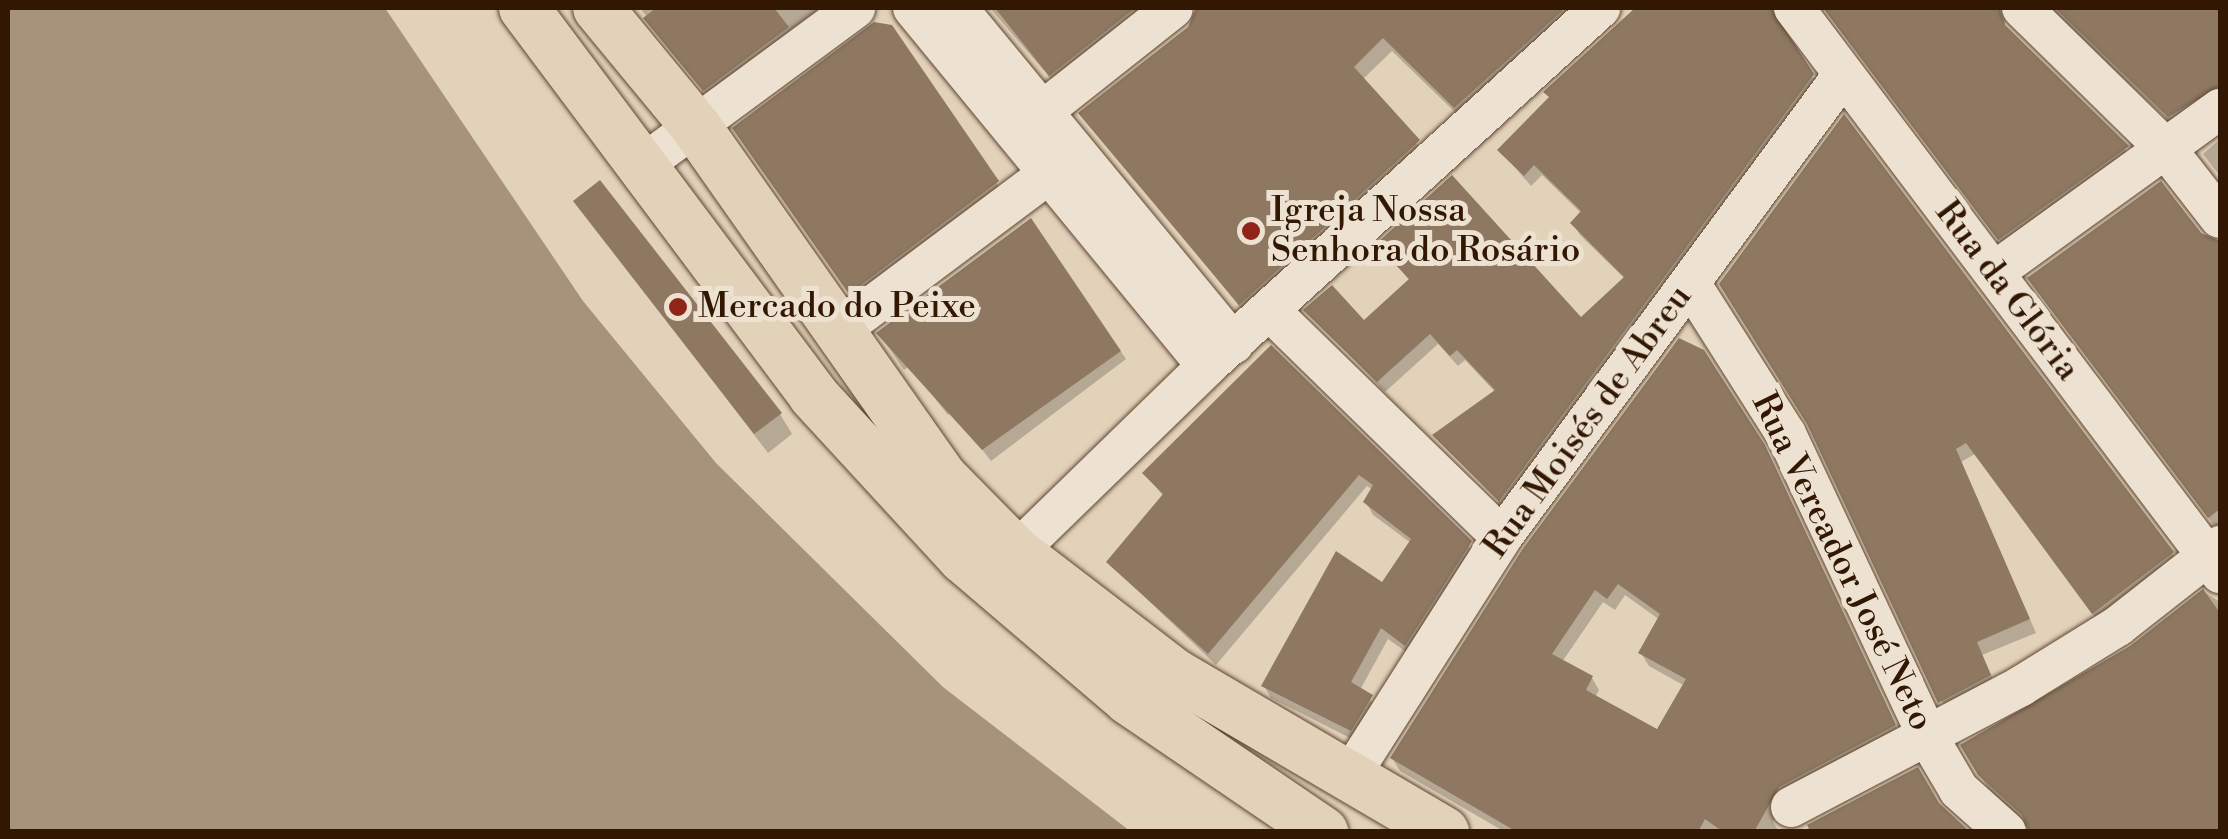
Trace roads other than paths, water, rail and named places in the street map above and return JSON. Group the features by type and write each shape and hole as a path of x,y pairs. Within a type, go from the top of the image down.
{"main road":[{"path":"524,8 813,395 963,558 1042,631 1145,711 1322,832"},
{"path":"598,8 696,127 943,478 1016,552 1175,674 1348,780 1444,832"},
{"path":"748,311 797,274"}],"street":[{"path":"641,166 855,8"},
{"path":"913,8 1050,173 1221,355"},
{"path":"957,8 1044,110 1221,355"},
{"path":"1044,110 1174,8"},
{"path":"1016,552 1269,310 1600,8"},
{"name":"Rua da Glória","path":"1794,8 2216,559"},
{"path":"2022,8 2167,150 2220,218"},
{"name":"Rua Moisés de Abreu","path":"1348,780 1502,537 1843,75"},
{"path":"1994,272 2220,109"},
{"path":"840,330 1050,173"},
{"name":"Rua Vereador José Neto","path":"1690,282 1786,434 1929,739 1959,790 2006,832"},
{"path":"1269,310 1502,537"},
{"path":"1791,807 1929,739 2118,626 2216,559"}],"place":[{"name":"Igreja Nossa Senhora do Rosário","path":"1251,231"},
{"name":"Mercado do Peixe","path":"678,307"}]}
